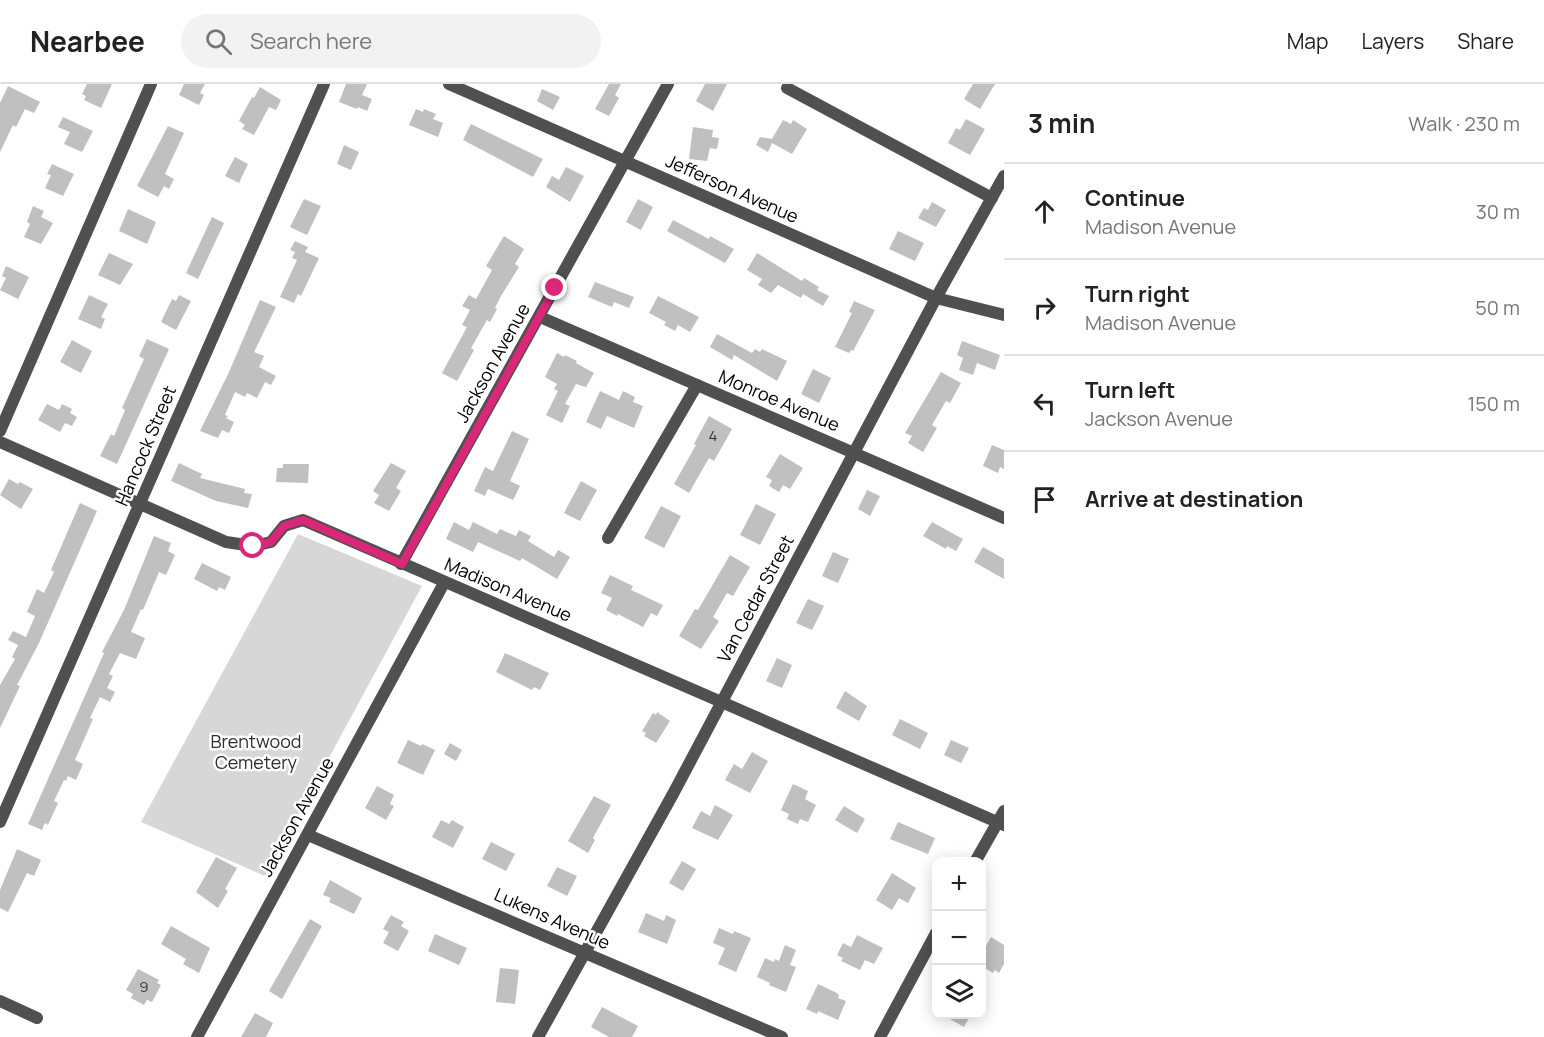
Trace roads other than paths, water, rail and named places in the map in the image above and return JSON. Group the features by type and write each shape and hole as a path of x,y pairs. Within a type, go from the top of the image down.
{"street":[{"path":"0,430 151,84"},
{"name":"Hancock Street","path":"0,822 324,84"},
{"name":"Jackson Avenue","path":"402,564 668,84"},
{"name":"Jefferson Avenue","path":"454,85 936,298 1004,315"},
{"path":"787,88 992,198"},
{"name":"Van Cedar Street","path":"538,1037 1004,176"},
{"name":"Monroe Avenue","path":"540,317 1004,518"},
{"path":"608,538 697,385"},
{"name":"Madison Avenue","path":"0,442 226,542 253,546 271,542 284,526 303,520 1000,824"},
{"name":"Jackson Avenue","path":"197,1037 444,583"},
{"path":"978,857 1000,824 1004,811"},
{"name":"Lukens Avenue","path":"308,835 782,1037"},
{"path":"880,1037 932,940"},
{"path":"0,1001 37,1018"}],"park label":[{"name":"Brentwood Cemetery","path":"256,752"}]}
